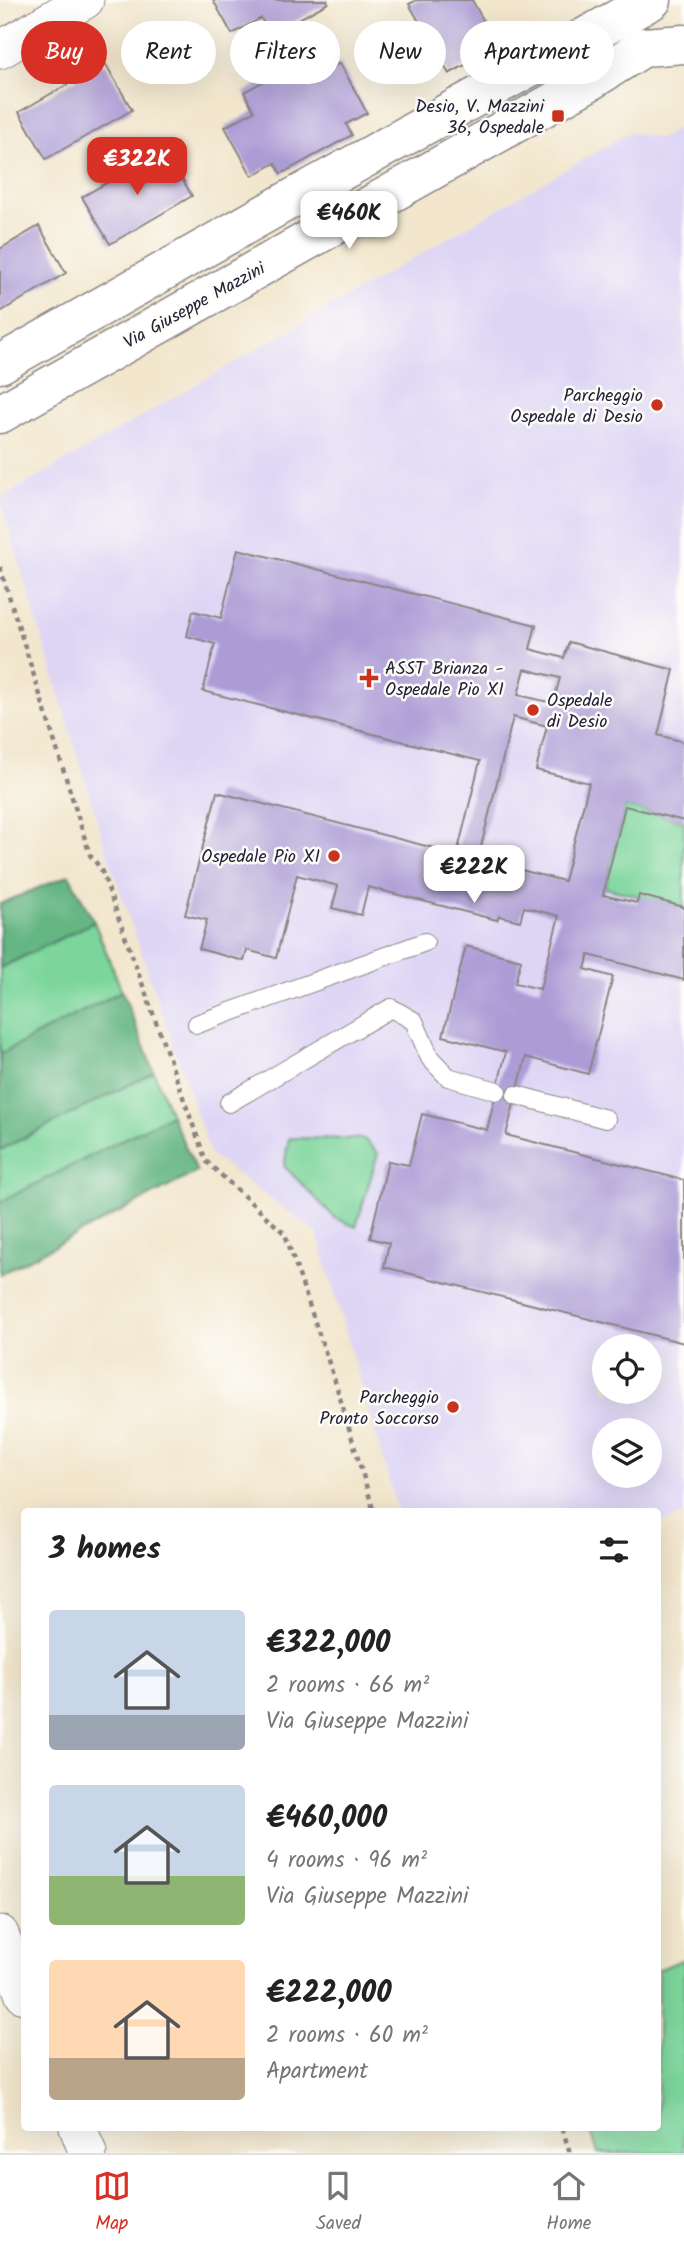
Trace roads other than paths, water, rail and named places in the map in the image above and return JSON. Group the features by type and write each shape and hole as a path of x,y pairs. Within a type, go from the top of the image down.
{"street":[{"path":"0,50 85,0"},
{"path":"0,364 652,0"},
{"name":"Via Giuseppe Mazzini","path":"0,414 587,83 643,47 684,44"},
{"path":"0,1934 21,1987"},
{"path":"79,2131 88,2153"}],"lane":[{"path":"197,1024 425,942"},
{"path":"229,1103 391,1008 414,1021 430,1058 448,1077 497,1091"},
{"path":"516,1095 606,1119"}],"place":[{"name":"Desio, V. Mazzini 36, Ospedale","path":"558,116"},
{"name":"Parcheggio Ospedale di Desio","path":"657,405"},
{"name":"ASST Brianza - Ospedale Pio XI","path":"369,678"},
{"name":"Ospedale di Desio","path":"533,710"},
{"name":"Ospedale Pio XI","path":"334,856"},
{"name":"Parcheggio Pronto Soccorso","path":"453,1407"}]}
